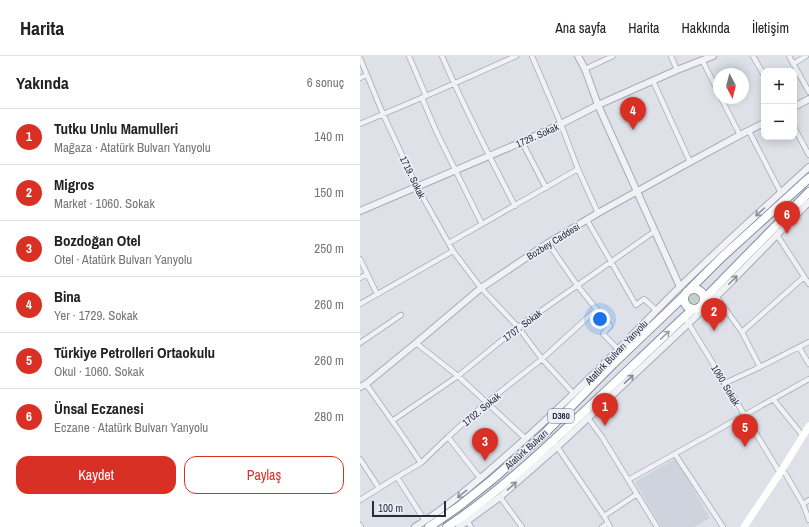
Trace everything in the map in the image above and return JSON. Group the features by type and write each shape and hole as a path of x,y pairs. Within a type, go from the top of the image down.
{"highway":[{"path":"809,178 722,257 685,293 684,303 693,309 701,306 704,299 809,192"},
{"path":"690,289 699,290 704,299"},
{"name":"Atatürk Bulvarı","path":"427,524 458,507 493,479 538,439 684,296"},
{"name":"Atatürk Bulvarı","path":"447,527 468,521 500,487 555,444 687,320 693,309"}],"main road":[{"path":"750,527 806,435 809,426"},
{"path":"744,527 783,473"}],"street":[{"path":"410,56 437,133 482,224"},
{"path":"442,56 489,156 515,206"},
{"path":"532,56 561,124 578,169 598,213"},
{"path":"578,56 585,69 598,105 680,287"},
{"path":"585,69 613,56"},
{"path":"671,56 677,70"},
{"name":"1729. Sokak","path":"360,211 522,142 598,105 712,56"},
{"path":"753,56 761,70"},
{"path":"789,56 809,92"},
{"path":"793,64 806,56"},
{"path":"360,124 454,84 512,57"},
{"name":"1719. Sokak","path":"360,58 383,114 417,187 453,251 481,288 518,327 542,360 574,394"},
{"path":"702,60 713,81"},
{"path":"360,78 367,75"},
{"path":"653,81 690,162"},
{"path":"797,105 809,99"},
{"path":"724,104 740,135"},
{"name":"Bozbey Caddesi","path":"362,384 416,343 481,288 548,243 637,191 761,125"},
{"path":"749,131 781,193"},
{"path":"797,133 809,155"},
{"path":"522,142 546,188"},
{"name":"Atatürk Bulvarı Yanyolu","path":"414,527 427,524 453,500 526,439 574,394 656,310 809,167"},
{"path":"449,243 578,169"},
{"path":"687,320 716,296 809,202"},
{"path":"587,220 636,305 644,299 656,310"},
{"name":"1707. Sokak","path":"392,421 458,376 518,327 655,231"},
{"path":"777,234 809,284"},
{"path":"548,243 577,285 610,326 603,334 618,349"},
{"path":"360,304 453,251"},
{"path":"360,259 377,294"},
{"path":"360,278 367,274"},
{"path":"742,332 804,277"},
{"path":"716,296 742,332 760,367"},
{"name":"1702. Sokak","path":"360,500 420,464 486,403 542,360 597,309"},
{"path":"360,343 401,315"},
{"name":"1060. Sokak","path":"687,320 744,414 803,504 809,520"},
{"path":"725,383 809,342"},
{"path":"416,343 458,376 526,439"},
{"path":"799,347 809,364"},
{"path":"628,480 809,379"},
{"path":"362,384 392,421 420,464"},
{"path":"773,399 806,435"},
{"path":"459,527 500,497 555,444 588,418 596,405"},
{"path":"588,418 657,527"},
{"path":"448,437 480,478"},
{"path":"555,444 609,525 602,527"},
{"path":"675,454 723,527"},
{"path":"360,459 379,488"},
{"path":"397,477 427,524"},
{"path":"604,516 637,494"},
{"path":"500,497 522,527"},
{"path":"803,504 809,500"}],"shaded area":[{"path":"676,458 710,518 694,527 661,527 635,482"}],"green space":[{"path":"691,293 695,293 697,294 697,302 691,303 688,300 688,296"}],"place":[{"name":"Bina","path":"633,130"},
{"name":"Ünsal Eczanesi","path":"787,234"},
{"name":"Migros","path":"714,331"},
{"name":"Tutku Unlu Mamulleri","path":"605,426"},
{"name":"Türkiye Petrolleri Ortaokulu","path":"745,447"},
{"name":"Bozdoğan Otel","path":"485,461"}]}
